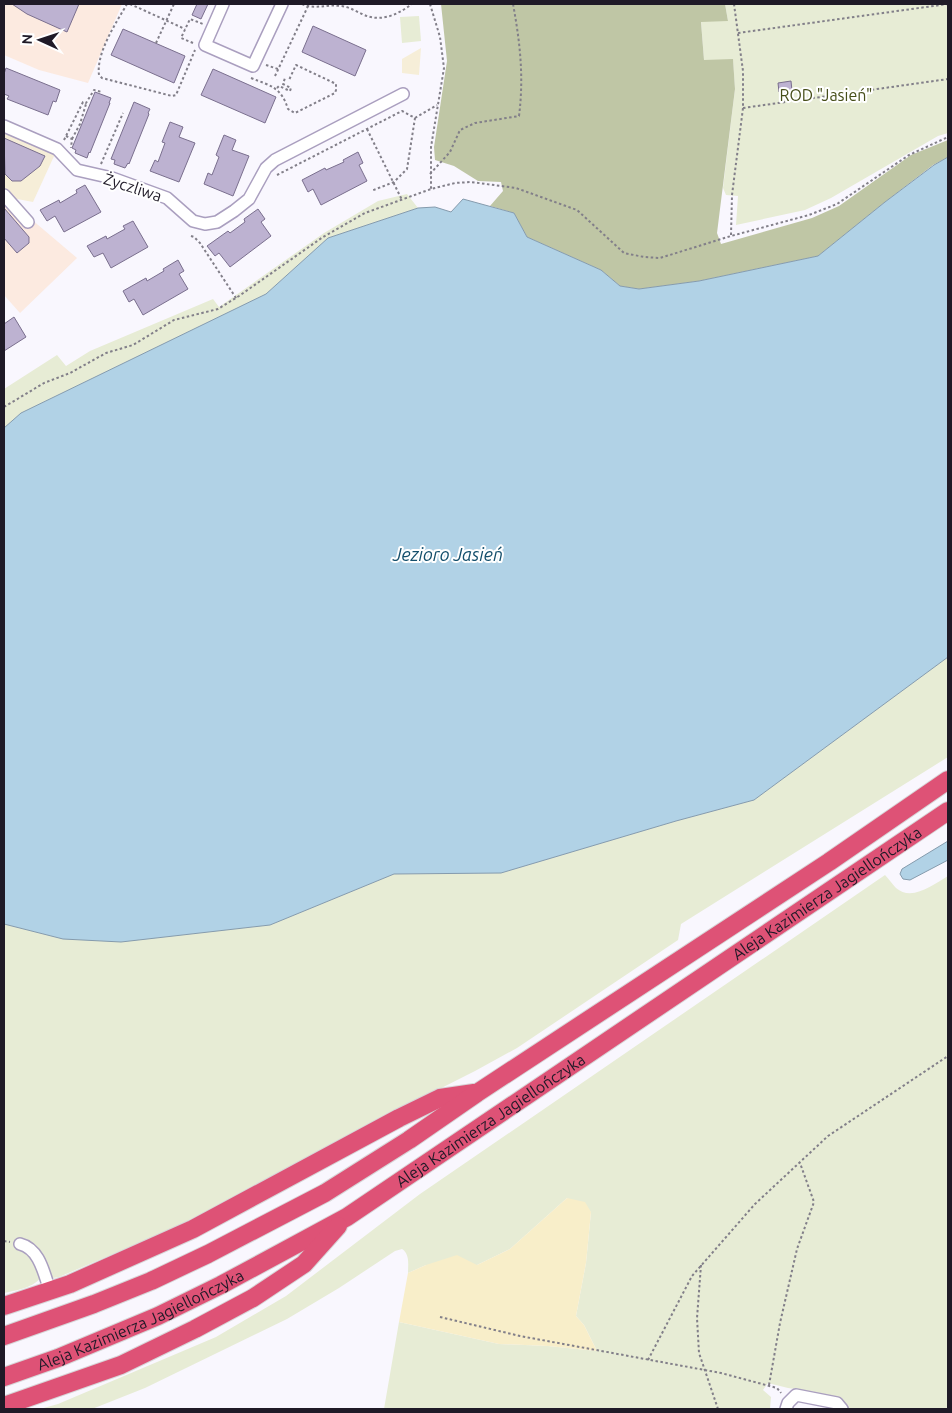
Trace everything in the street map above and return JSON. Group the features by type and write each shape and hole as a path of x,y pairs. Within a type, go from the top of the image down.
{"highway":[{"name":"Aleja Kazimierza Jagiellończyka","path":"4,1336 94,1304 151,1281 208,1254 325,1193 409,1140 477,1093 829,862 948,780"},
{"name":"Aleja Kazimierza Jagiellończyka","path":"4,1377 58,1358 158,1316 221,1286 347,1217 948,811"},
{"path":"4,1306 50,1292 193,1230 399,1118 440,1098 477,1093"},
{"path":"4,1406 121,1365 253,1298 304,1264 347,1217"}],"street":[{"path":"223,4 202,50 253,66 282,4"},
{"name":"Życzliwa","path":"4,126 57,149 77,170 112,178 167,198 193,221 205,224 217,222 250,199 266,168 274,160 403,94"},
{"path":"4,195 28,222"},
{"path":"20,1244 36,1254 50,1292"},
{"path":"787,1406 796,1395 840,1406"}],"path":[{"path":"186,29 129,4 114,25 103,50 98,68 99,75 102,78 172,96 176,94 197,45 181,38 186,29 190,19 212,28"},
{"path":"156,43 174,4"},
{"path":"302,4 312,8 341,6 365,16 387,18 398,14 412,4"},
{"path":"430,4 440,37 444,59 431,147 431,189"},
{"path":"430,174 450,152 460,130 475,123 519,116 522,91 521,64 513,4"},
{"path":"731,236 732,195 743,108 743,71 734,4"},
{"path":"738,33 948,4"},
{"path":"275,76 308,5"},
{"path":"194,53 202,50"},
{"path":"277,88 288,109 295,113 335,93 336,90 336,84 296,65 289,80"},
{"path":"250,77 290,91 291,88 283,84 285,78"},
{"path":"743,108 948,79"},
{"path":"71,152 72,139 80,124 86,103 94,90 102,92"},
{"path":"57,149 62,146 83,102 86,103"},
{"path":"415,118 438,105"},
{"path":"258,184 266,186 270,178 402,111 415,118"},
{"path":"97,175 123,113"},
{"path":"371,191 394,182 407,169 415,118"},
{"path":"367,129 402,200"},
{"path":"66,136 72,139"},
{"path":"4,406 44,383 70,373 106,353 133,346 174,320 218,309 323,236 365,213 431,189 455,183 471,182 516,188 577,210 624,253 660,258 809,215 836,204 909,155 948,137"},
{"path":"190,236 200,243 236,298"},
{"path":"648,1360 692,1276 755,1204 828,1136 948,1056"},
{"path":"769,1385 780,1323 797,1249 814,1202 800,1162"},
{"path":"701,1265 697,1318 699,1353 718,1409"},
{"path":"440,1318 520,1336 704,1369 769,1385 777,1388 787,1406"}],"shaded area":[{"path":"4,4 122,4 88,83 39,70 4,55"},
{"path":"421,48 419,75 402,73 402,59"},
{"path":"4,130 55,154 33,202 12,198 4,189"},
{"path":"4,189 31,219 77,258 20,313 4,295"}],"green space":[{"path":"441,4 725,4 728,21 701,22 704,60 733,59 735,89 717,233 721,244 812,218 839,206 911,155 948,140 948,157 933,165 818,256 699,281 639,289 620,286 601,270 527,237 514,213 490,206 503,191 501,182 478,181 454,166 435,160 434,147 447,61"},
{"name":"ROD \"Jasień\"","path":"725,4 948,4 948,133 938,136 831,198 805,210 736,225 738,196 726,195 723,188 735,89 733,60 704,60 701,21 728,21"},
{"path":"419,16 421,41 402,43 400,17"},
{"path":"407,194 418,208 328,238 266,294 21,413 4,428 4,389 57,355 66,366 90,351 213,299 219,307 324,233 378,201"},
{"path":"948,657 948,757 681,924 678,940 517,1048 226,1202 160,1234 53,1278 26,1249 42,1276 30,1286 4,1293 4,924 63,939 270,925 394,874 501,873 754,800"},
{"path":"885,875 896,888 902,892 909,893 930,887 948,876 948,1409 847,1409 843,1402 815,1392 768,1383 763,1390 771,1397 770,1409 384,1409 399,1322 499,1344 597,1351 584,1325 576,1316 586,1263 591,1212 567,1198 510,1249 477,1265 426,1265 408,1273 408,1260 405,1251 402,1249 395,1251 287,1319 145,1388 92,1409 40,1409 58,1404 216,1337 286,1296 420,1194"}],"sand":[{"path":"567,1198 585,1202 591,1212 586,1263 576,1316 584,1325 597,1351 499,1344 399,1322 408,1273 457,1255 477,1265 510,1249"}],"water":[{"name":"Jezioro Jasień","path":"948,157 948,657 754,800 501,873 394,874 270,925 121,942 63,939 4,924 4,428 21,413 266,294 328,238 418,208 435,207 451,212 463,199 514,213 527,237 601,270 620,286 639,289 699,281 818,256 885,202 934,165"},
{"path":"948,841 948,860 910,880 903,879 900,874 902,869"}],"building":[{"path":"12,4 79,4 67,32 27,14"},
{"path":"197,4 208,4 201,19 192,15"},
{"path":"313,26 366,50 355,76 302,52"},
{"path":"123,29 185,56 174,83 111,55"},
{"path":"6,68 60,90 56,102 53,101 48,115 7,99 9,96 4,94 4,74"},
{"path":"213,69 276,97 265,123 201,95"},
{"path":"791,81 792,91 779,92 778,83"},
{"path":"95,92 111,98 87,158 75,153 76,150 72,148"},
{"path":"134,102 150,109 129,164 125,168 114,164 115,160 111,159"},
{"path":"170,122 183,127 179,137 195,143 179,182 150,171 155,160 158,162 165,143 162,142"},
{"path":"224,135 236,140 232,150 249,156 233,196 204,184 208,173 212,175 219,157 216,155"},
{"path":"4,138 45,156 40,166 21,181 12,181 5,174"},
{"path":"358,152 363,163 359,165 367,181 321,205 313,189 308,192 302,180 325,168 326,170 344,162 343,160"},
{"path":"85,185 101,212 64,232 55,216 47,221 40,210 59,200 60,203 77,193 76,190"},
{"path":"4,208 29,237 29,243 17,253 4,238"},
{"path":"258,209 265,219 261,222 271,236 230,267 219,253 215,256 207,246 228,231 230,233 245,222 244,219"},
{"path":"133,221 148,247 111,268 103,253 94,257 87,246 106,236 107,239 125,229 123,226"},
{"path":"178,260 184,271 179,274 188,289 143,315 134,299 129,302 123,291 146,278 147,281"},
{"path":"14,317 26,337 4,351 4,324"}]}
